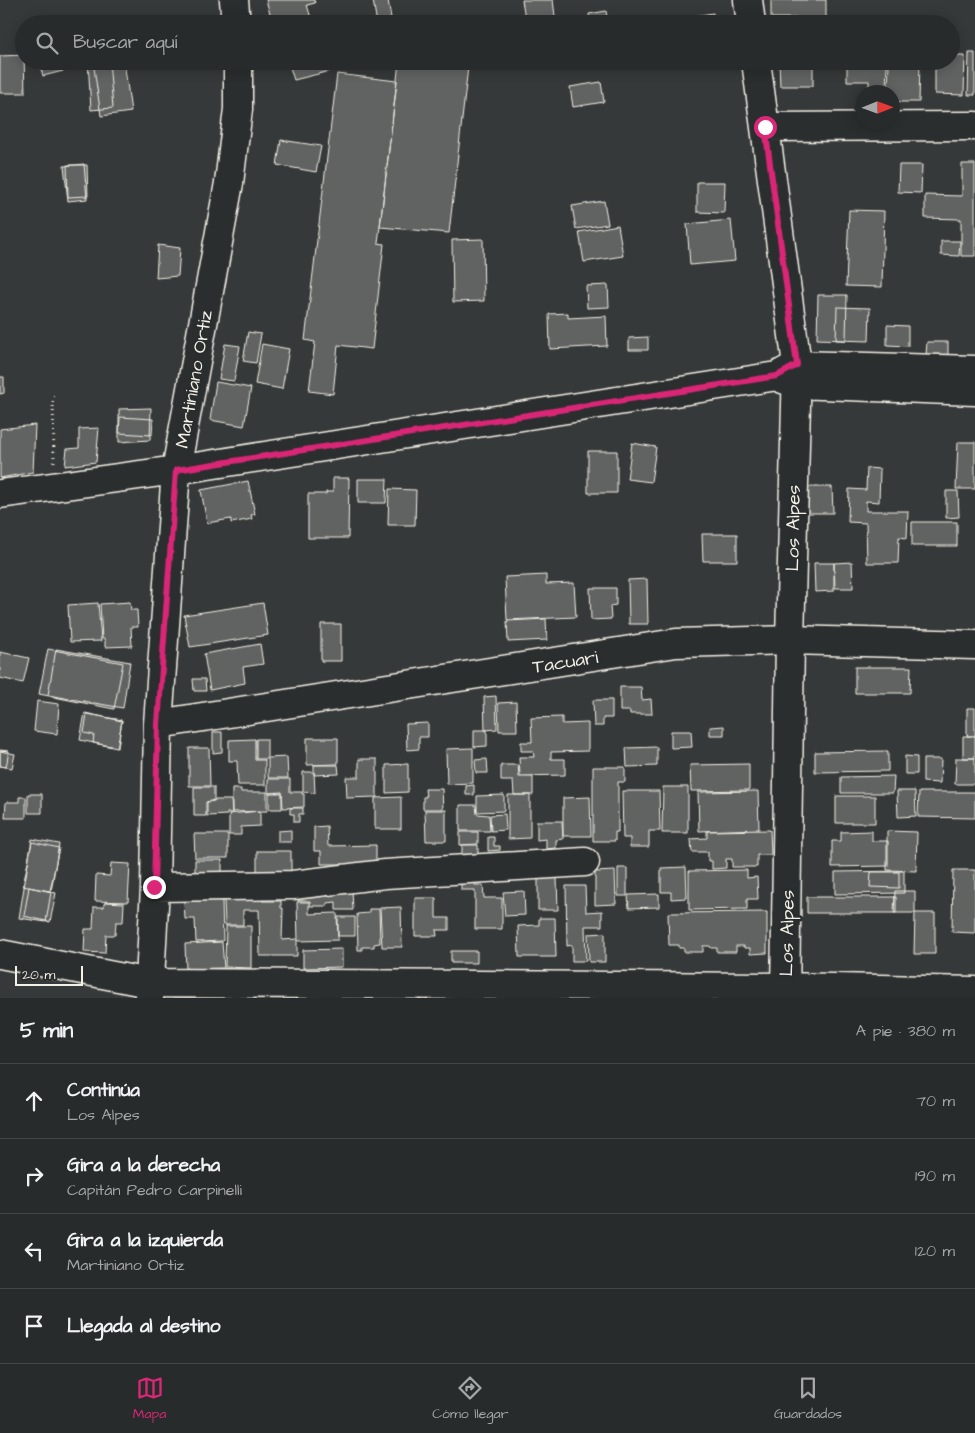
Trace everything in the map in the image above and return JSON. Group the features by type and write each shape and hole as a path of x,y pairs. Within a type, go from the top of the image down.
{"street":[{"path":"234,0 235,15"},
{"path":"748,0 750,15"},
{"name":"Martiniano Ortiz","path":"149,991 158,724 176,470 229,183 238,108 238,70"},
{"name":"Los Alpes","path":"757,70 765,127 790,375 790,640 786,993"},
{"path":"765,127 975,126"},
{"path":"0,494 176,470 790,375 975,382"},
{"name":"Tacuari","path":"158,724 676,643 790,640 975,644"},
{"path":"154,887 293,885 386,874 585,862"},
{"path":"0,954 149,991 786,993 975,991"}],"path":[{"path":"53,396 54,486"}],"building":[{"path":"266,0 314,0 315,3 307,5 310,15 270,15"},
{"path":"373,0 388,0 390,15 376,15"},
{"path":"522,0 553,0 555,15 524,15"},
{"path":"771,0 826,0 826,15 771,15"},
{"path":"606,11 607,15 589,15"},
{"path":"969,53 975,53 975,95 968,95"},
{"path":"15,55 15,70 24,70 25,93 0,93 0,56"},
{"path":"960,56 965,56 964,95 935,94 935,70 960,70"},
{"path":"41,70 63,71 43,76"},
{"path":"89,70 110,70 113,108 91,110"},
{"path":"94,70 125,70 131,112 101,116"},
{"path":"291,70 330,71 294,80"},
{"path":"398,70 468,70 449,233 380,227"},
{"path":"779,70 813,70 813,86 780,86"},
{"path":"847,70 887,70 886,85 869,85 869,81 847,81"},
{"path":"889,70 920,70 919,102 900,102 900,85 888,85"},
{"path":"337,74 397,81 378,243 384,244 372,349 338,345 333,394 309,391 315,342 305,340"},
{"path":"601,82 604,102 573,107 570,87"},
{"path":"281,140 321,146 316,172 277,165"},
{"path":"84,164 87,199 68,201 64,166"},
{"path":"962,164 975,164 975,256 961,256 961,219 925,218 925,195 962,196"},
{"path":"67,165 87,165 88,196 68,197"},
{"path":"899,165 922,165 921,193 898,192"},
{"path":"697,182 725,182 724,213 697,212"},
{"path":"604,201 608,224 576,229 572,206"},
{"path":"849,210 884,211 882,287 846,286"},
{"path":"731,220 735,261 690,265 687,224"},
{"path":"618,225 623,256 584,262 579,232"},
{"path":"483,239 484,301 453,302 452,240"},
{"path":"941,241 960,241 959,256 941,255"},
{"path":"158,245 180,248 178,276 156,278"},
{"path":"608,285 609,307 587,308 586,286"},
{"path":"818,295 847,295 846,340 817,339"},
{"path":"837,307 870,308 869,341 836,340"},
{"path":"568,313 568,318 606,316 607,346 550,349 549,314"},
{"path":"887,325 908,326 908,346 887,345"},
{"path":"248,332 261,334 256,363 243,361"},
{"path":"648,337 648,350 629,350 629,338"},
{"path":"927,342 948,342 948,356 926,355"},
{"path":"225,344 240,346 234,381 219,379"},
{"path":"262,344 289,349 282,389 255,384"},
{"path":"0,377 4,377 4,393 0,394"},
{"path":"216,382 251,388 244,426 210,420"},
{"path":"151,408 150,440 119,442 119,409"},
{"path":"120,417 153,419 152,435 119,433"},
{"path":"35,425 33,472 0,478 0,429"},
{"path":"99,428 96,462 65,466 67,449 79,448 79,429"},
{"path":"958,442 975,442 975,489 956,489"},
{"path":"632,443 656,447 651,482 627,479"},
{"path":"588,451 617,451 617,493 588,493"},
{"path":"867,468 880,469 879,502 866,501 866,511 908,511 907,538 899,537 898,563 867,563 866,523 848,522 849,489 866,490"},
{"path":"333,478 349,478 348,538 308,538 308,494 333,492"},
{"path":"358,479 387,479 386,503 358,503"},
{"path":"248,481 255,514 251,515 252,519 231,523 231,519 207,523 201,490"},
{"path":"798,487 832,487 833,513 799,513"},
{"path":"389,489 416,490 415,525 388,525"},
{"path":"946,491 958,491 959,517 946,518"},
{"path":"912,522 957,522 957,546 912,546"},
{"path":"702,534 737,534 737,561 703,561"},
{"path":"852,562 853,588 835,588 834,563"},
{"path":"814,563 834,563 834,591 815,592"},
{"path":"546,575 546,584 574,583 576,617 507,620 505,577"},
{"path":"647,579 648,624 629,624 628,580"},
{"path":"590,588 616,588 616,605 610,606 611,619 591,620"},
{"path":"130,602 131,610 137,610 138,627 131,627 132,646 105,647 105,639 102,639 100,604"},
{"path":"98,603 101,641 70,642 68,605"},
{"path":"263,603 268,635 190,647 184,615"},
{"path":"546,619 547,640 508,642 507,621"},
{"path":"321,624 341,624 341,661 321,661"},
{"path":"260,644 263,664 243,667 245,683 210,690 204,654"},
{"path":"48,649 123,663 114,709 39,694"},
{"path":"56,649 130,662 123,708 48,695"},
{"path":"0,652 29,658 23,683 0,678"},
{"path":"855,667 911,667 910,693 855,693"},
{"path":"193,679 205,679 206,691 194,691"},
{"path":"620,687 641,687 642,700 651,699 652,714 630,714 630,711 620,711"},
{"path":"496,696 497,729 485,730 484,697"},
{"path":"593,700 612,700 612,718 603,718 603,726 594,726"},
{"path":"37,701 59,704 57,734 34,731"},
{"path":"516,702 517,731 499,731 498,703"},
{"path":"967,708 975,708 975,736 967,736"},
{"path":"85,713 122,721 117,748 80,740"},
{"path":"87,714 122,720 118,747 93,743 94,735 84,733"},
{"path":"562,717 562,724 588,723 588,751 551,752 551,759 565,759 565,775 520,776 519,757 534,757 533,751 521,751 521,742 532,742 531,718"},
{"path":"428,723 428,737 419,737 419,749 407,750 406,724"},
{"path":"724,726 724,735 710,735 710,727"},
{"path":"474,730 487,730 487,746 474,747"},
{"path":"671,731 691,731 692,747 671,748"},
{"path":"213,732 222,732 222,752 213,753"},
{"path":"963,736 975,736 975,758 963,758"},
{"path":"307,738 338,738 338,764 307,765"},
{"path":"255,739 255,760 265,760 265,785 238,785 237,761 229,761 229,740"},
{"path":"256,739 267,739 267,759 256,759"},
{"path":"657,747 657,766 627,767 626,748"},
{"path":"189,748 209,748 210,786 189,786"},
{"path":"473,748 473,783 447,784 446,749"},
{"path":"0,750 9,751 6,767 0,766"},
{"path":"0,751 15,754 12,768 0,766"},
{"path":"888,751 888,771 815,772 815,752"},
{"path":"905,756 917,757 917,774 905,774"},
{"path":"287,757 288,778 268,778 268,758"},
{"path":"956,758 975,758 975,784 955,784"},
{"path":"359,759 377,759 377,797 347,798 346,777 359,777"},
{"path":"487,759 488,773 476,773 475,760"},
{"path":"923,759 941,759 940,783 923,782"},
{"path":"408,764 408,792 386,793 386,765"},
{"path":"749,764 749,790 691,791 690,765"},
{"path":"314,765 338,765 339,774 314,775"},
{"path":"501,765 518,765 519,777 533,777 533,795 514,795 513,781 501,781"},
{"path":"593,767 625,767 625,782 618,782 618,832 615,832 615,841 593,841"},
{"path":"303,772 314,772 315,793 303,792"},
{"path":"894,776 893,793 841,793 841,777"},
{"path":"268,779 290,779 290,792 302,792 304,794 304,807 283,808 282,792 268,793"},
{"path":"474,785 474,795 466,795 466,786"},
{"path":"194,787 214,787 214,801 206,802 206,816 194,816"},
{"path":"663,787 688,787 688,833 662,833"},
{"path":"232,789 241,789 241,792 267,792 267,811 232,812"},
{"path":"425,789 442,789 443,809 423,809 423,797 426,797"},
{"path":"622,791 659,791 660,831 649,831 649,847 630,847 630,838 623,838"},
{"path":"758,791 759,829 699,831 698,792"},
{"path":"897,791 915,791 916,816 898,817"},
{"path":"919,792 975,792 975,818 918,817"},
{"path":"269,793 282,793 282,809 269,809"},
{"path":"28,794 42,794 42,813 28,813"},
{"path":"504,795 504,811 477,812 477,796"},
{"path":"508,795 530,795 530,838 508,839"},
{"path":"836,796 875,796 875,823 836,823"},
{"path":"19,797 26,797 26,818 5,818 6,802 19,802"},
{"path":"401,797 401,829 375,829 375,798"},
{"path":"590,797 591,836 563,836 563,798"},
{"path":"231,800 232,813 207,816 207,802"},
{"path":"460,805 476,805 477,814 489,815 490,831 460,831"},
{"path":"290,808 303,808 303,814 299,814 299,822 294,822 294,814 290,814"},
{"path":"425,810 446,810 446,841 426,841"},
{"path":"260,811 260,826 241,827 241,835 229,835 229,814"},
{"path":"505,814 506,830 491,831 490,815"},
{"path":"537,821 562,821 563,839 556,840 556,848 546,849 546,839 537,840"},
{"path":"327,826 328,846 376,845 376,864 343,877 342,864 321,864 321,851 314,851 314,827"},
{"path":"291,830 291,842 278,842 278,831"},
{"path":"770,830 771,855 757,855 757,867 732,867 732,859 726,859 726,868 712,869 712,861 708,861 708,852 692,852 691,839 707,838 707,831"},
{"path":"872,831 872,841 888,841 888,866 832,867 832,841 841,841 841,832"},
{"path":"887,831 917,832 916,871 887,870"},
{"path":"460,832 478,832 478,844 460,845"},
{"path":"194,834 228,834 228,858 195,858"},
{"path":"488,837 494,837 494,846 500,846 500,850 488,851"},
{"path":"32,839 59,844 46,922 19,918"},
{"path":"32,842 59,848 50,891 23,886"},
{"path":"462,845 478,845 478,866 462,867"},
{"path":"257,851 291,851 291,875 257,875"},
{"path":"195,860 222,860 222,875 195,884"},
{"path":"111,863 130,864 128,902 95,901 96,875 110,876"},
{"path":"686,867 687,898 671,899 671,892 661,892 661,868"},
{"path":"618,868 627,868 627,896 618,896"},
{"path":"747,870 747,878 757,877 758,899 747,899 747,909 689,910 689,871"},
{"path":"953,870 975,870 975,933 952,932"},
{"path":"615,871 616,904 595,905 595,872"},
{"path":"904,871 904,893 835,894 835,872"},
{"path":"871,872 899,872 899,888 870,887"},
{"path":"557,878 558,910 538,910 538,879"},
{"path":"461,879 475,879 475,885 483,885 484,898 502,898 502,929 475,929 475,890 461,890"},
{"path":"566,886 585,886 586,912 602,911 602,926 585,926 586,961 572,961 572,945 567,946"},
{"path":"29,887 56,893 50,922 24,916"},
{"path":"352,889 353,910 336,910 336,902 327,903 327,906 310,906 310,901 298,901 298,890"},
{"path":"524,891 525,915 505,916 503,892"},
{"path":"895,891 915,891 915,913 894,913"},
{"path":"243,894 262,894 262,901 281,901 281,908 283,908 282,940 297,939 297,956 260,956 259,910 243,910 243,925 225,925 224,900 243,900"},
{"path":"659,894 659,907 629,908 628,895"},
{"path":"807,897 896,897 896,913 807,913"},
{"path":"415,898 436,898 436,918 449,918 449,930 436,930 437,936 415,936"},
{"path":"222,900 223,941 196,942 195,919 185,919 184,901"},
{"path":"105,902 124,903 123,922 116,922 115,935 106,935 105,953 84,952 85,929 93,929 94,907 104,907"},
{"path":"297,902 309,902 309,914 337,913 338,940 298,941"},
{"path":"401,907 402,947 382,947 380,908"},
{"path":"369,909 379,909 380,943 374,944 374,947 362,947 362,950 358,950 357,914 369,913"},
{"path":"767,912 767,953 750,954 750,948 744,948 744,946 736,946 736,952 717,952 717,948 703,946 703,952 684,952 684,948 679,948 679,945 669,945 668,913"},
{"path":"915,913 935,913 935,954 914,954"},
{"path":"338,917 355,917 355,936 338,936"},
{"path":"539,918 555,918 556,957 519,957 518,926 539,925"},
{"path":"226,926 251,926 251,968 225,967"},
{"path":"605,933 605,962 589,962 588,934"},
{"path":"222,942 224,968 186,969 185,944"},
{"path":"342,949 342,967 303,968 303,950"},
{"path":"451,951 477,951 477,963 451,963"}],"route":[{"path":"154,887 158,724 176,470 777,376 797,365 765,127"}]}
